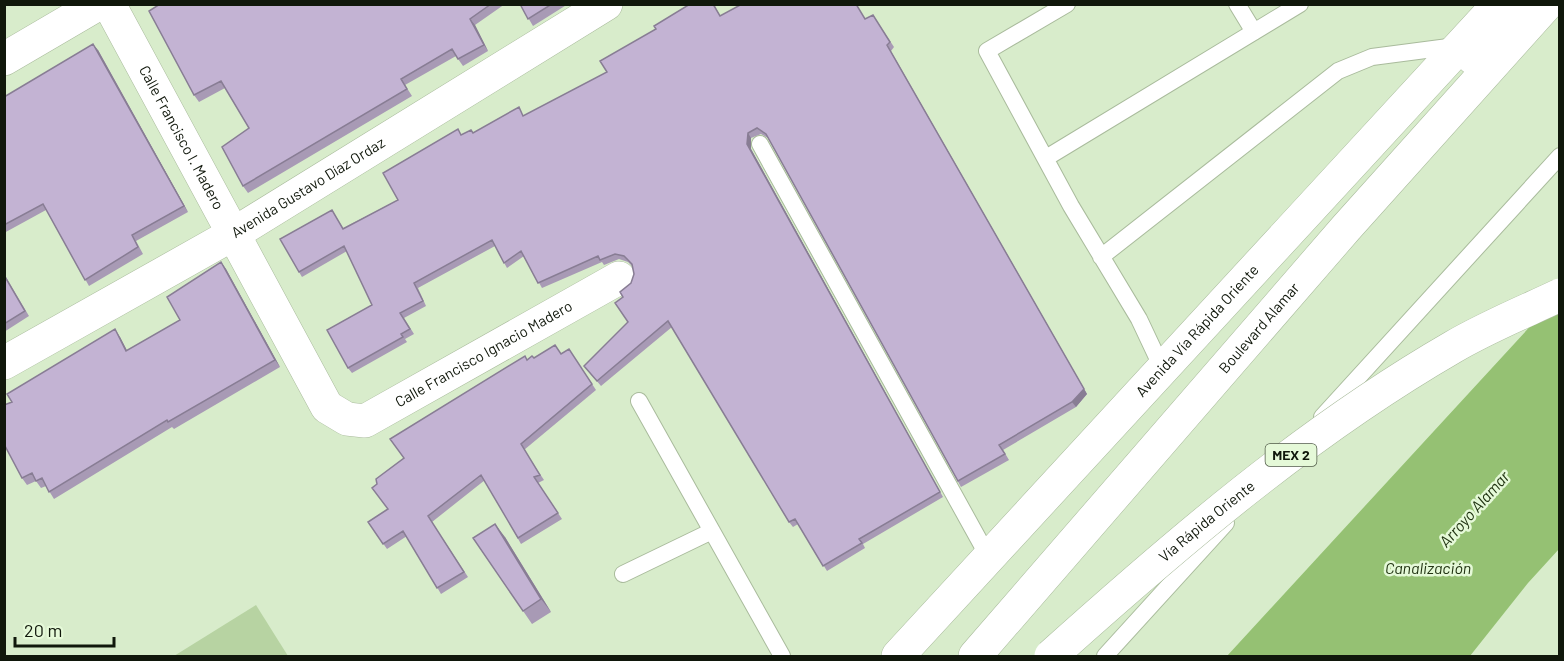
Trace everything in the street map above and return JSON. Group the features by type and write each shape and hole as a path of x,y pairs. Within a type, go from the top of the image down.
{"main road":[{"path":"4,59 98,4"},
{"name":"Calle Francisco I. Madero","path":"109,4 235,233 327,407 347,419"},
{"name":"Avenida Gustavo Díaz Ordaz","path":"4,363 235,233 606,4"},
{"name":"Avenida Vía Rápida Oriente","path":"898,657 1498,4"},
{"path":"1346,228 1513,4"},
{"name":"Boulevard Alamar","path":"975,657 1346,228 1547,4"},
{"name":"Calle Francisco Ignacio Madero","path":"347,419 365,422 619,278"},
{"name":"Vía Rápida Oriente","path":"1051,657 1174,546 1311,439 1454,346 1560,295"}],"lane":[{"path":"1067,4 987,51 1101,257 1138,319 1163,370"},
{"path":"1237,4 1254,32"},
{"path":"1046,158 1300,4"},
{"path":"1101,257 1338,70 1372,57 1461,46"},
{"path":"760,144 989,558"},
{"path":"1104,657 1560,156"},
{"path":"639,401 782,657"},
{"path":"623,574 712,531"}],"shaded area":[{"path":"256,605 288,656 174,656"}],"water":[{"name":"Canalización","path":"1559,295 1559,549 1528,583 1470,656 1227,656"}],"building":[{"path":"160,4 491,4 470,19 484,45 458,59 452,49 401,79 407,89 243,186 222,147 249,128 221,81 194,95 149,11"},
{"path":"520,4 552,4 528,19"},
{"path":"690,4 713,4 720,16 742,4 856,4 865,19 873,15 890,42 887,45 1084,389 1072,402 999,445 1005,454 958,481 766,134 757,128 748,133 747,144 940,492 859,539 862,543 823,566 795,519 789,522 668,321 597,381 584,366 628,322 615,303 623,297 620,292 631,283 634,274 632,264 624,256 615,254 600,260 598,256 538,283 521,251 504,263 492,240 414,283 423,301 400,313 410,329 401,334 403,337 348,368 327,330 372,305 344,246 299,272 280,239 332,210 343,229 398,200 383,173 458,129 461,135 471,130 473,133 519,107 523,116 607,72 600,61 656,29 654,26"},
{"path":"93,44 184,206 132,235 138,247 85,280 43,204 4,225 4,97"},
{"path":"221,262 275,360 168,422 167,420 49,492 42,478 36,481 32,473 22,478 4,444 4,405 12,402 7,394 115,329 126,351 180,320 167,297"},
{"path":"4,275 25,311 4,324"},
{"path":"555,345 561,354 569,349 592,384 521,444 540,475 534,477 558,513 518,538 481,475 428,516 464,572 437,588 403,531 383,544 368,522 388,509 372,488 377,484 376,479 404,458 390,439 525,356 527,360 532,356 534,358"},
{"path":"495,524 541,599 523,611 473,538"}],"water label":[{"name":"Arroyo Alamar","path":"1474,509"}]}
